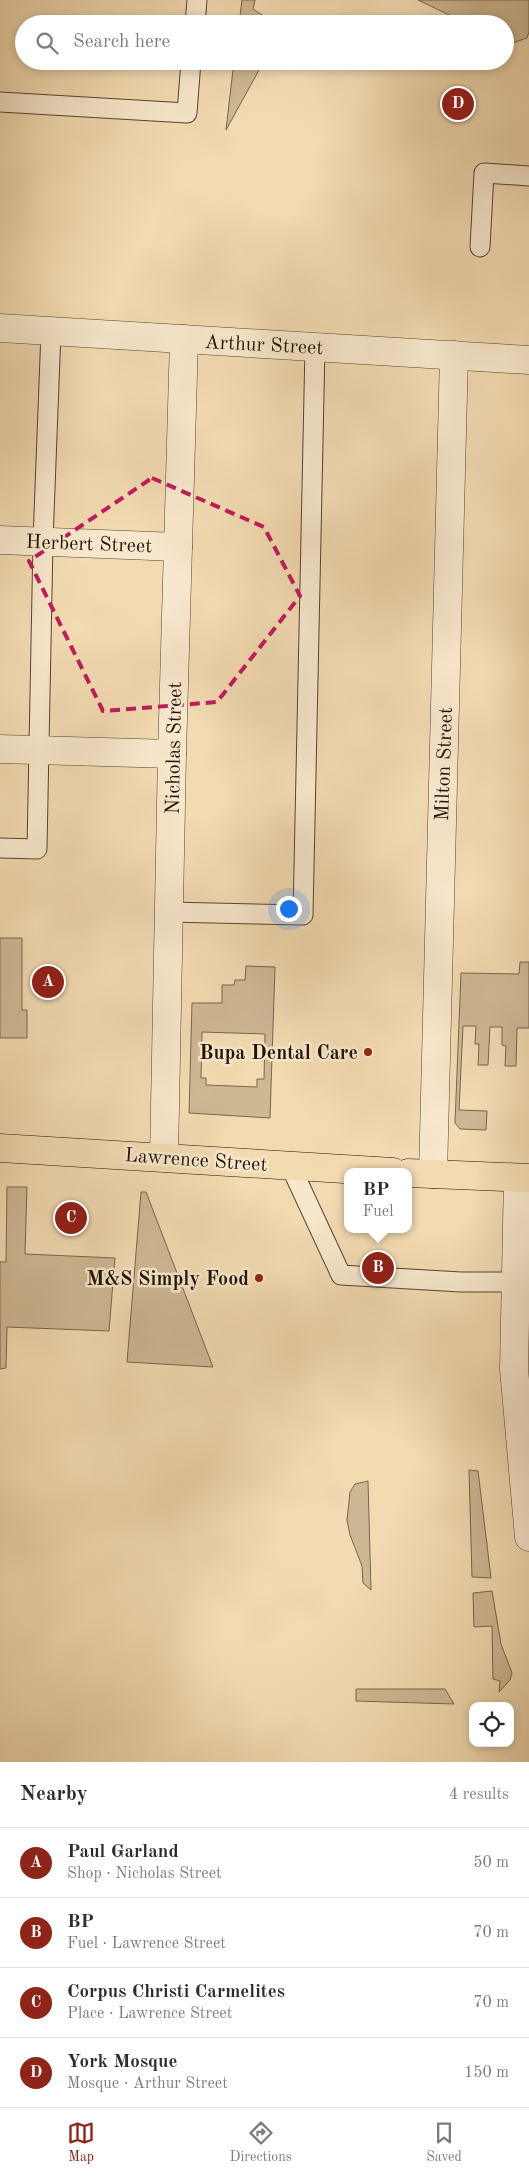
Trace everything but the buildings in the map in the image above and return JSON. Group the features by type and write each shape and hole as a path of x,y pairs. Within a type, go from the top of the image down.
{"main road":[{"name":"Lawrence Street","path":"0,1148 344,1169"},
{"path":"420,1174 524,1178"}],"street":[{"name":"Arthur Street","path":"0,328 529,360"},
{"name":"Nicholas Street","path":"164,1157 172,754 184,339"},
{"name":"Milton Street","path":"420,1174 454,355"},
{"name":"Herbert Street","path":"0,540 178,547"},
{"path":"0,749 172,754"},
{"path":"524,1178 515,1282 514,1369 529,1537"}],"lane":[{"path":"196,15 197,0"},
{"path":"0,102 187,113 190,70"},
{"path":"480,247 484,172 529,176"},
{"path":"0,848 37,849 43,541 51,331"},
{"path":"169,912 303,915 315,347"},
{"path":"290,1165 341,1275 461,1282 515,1282"}],"highlighted area":[{"path":"152,478 264,527 300,596 217,702 103,711 29,561"}],"shaded area":[{"path":"242,0 255,0 253,9 262,15 240,15"},
{"path":"418,0 529,0 529,32 527,38 514,43 514,15 449,15"},
{"path":"233,70 259,70 226,130"},
{"path":"0,938 22,938 22,1010 27,1010 27,1038 0,1038"},
{"path":"520,962 529,962 529,1028 517,1028 516,1066 505,1066 506,1046 502,1045 502,1027 490,1027 488,1065 478,1065 479,1044 475,1044 476,1026 463,1026 459,1110 487,1111 486,1130 460,1129 455,1123 461,973 519,974"},
{"path":"246,966 275,967 270,1118 189,1113 192,1003 222,1003 222,985 234,985 235,980 245,980","holes":["202,1032 265,1034 264,1079 257,1079 257,1087 206,1085 206,1078 201,1078"]},
{"path":"7,1187 27,1187 25,1254 115,1258 109,1331 7,1327 6,1368 0,1369 0,1262 6,1262"},
{"path":"141,1192 146,1192 213,1367 127,1362"},
{"path":"469,1470 478,1471 491,1578 472,1577"},
{"path":"368,1481 371,1590 363,1583 362,1566 350,1535 347,1520 350,1492 355,1484"},
{"path":"492,1591 501,1644 512,1673 510,1680 499,1692 500,1681 493,1679 492,1626 474,1627 473,1593"},
{"path":"356,1689 445,1689 454,1704 356,1701"}],"place":[{"name":"York Mosque","path":"458,104"},
{"name":"Paul Garland","path":"48,982"},
{"name":"Bupa Dental Care","path":"368,1052"},
{"name":"Corpus Christi Carmelites","path":"71,1218"},
{"name":"BP","path":"378,1268"},
{"name":"M&S Simply Food","path":"259,1278"}]}
